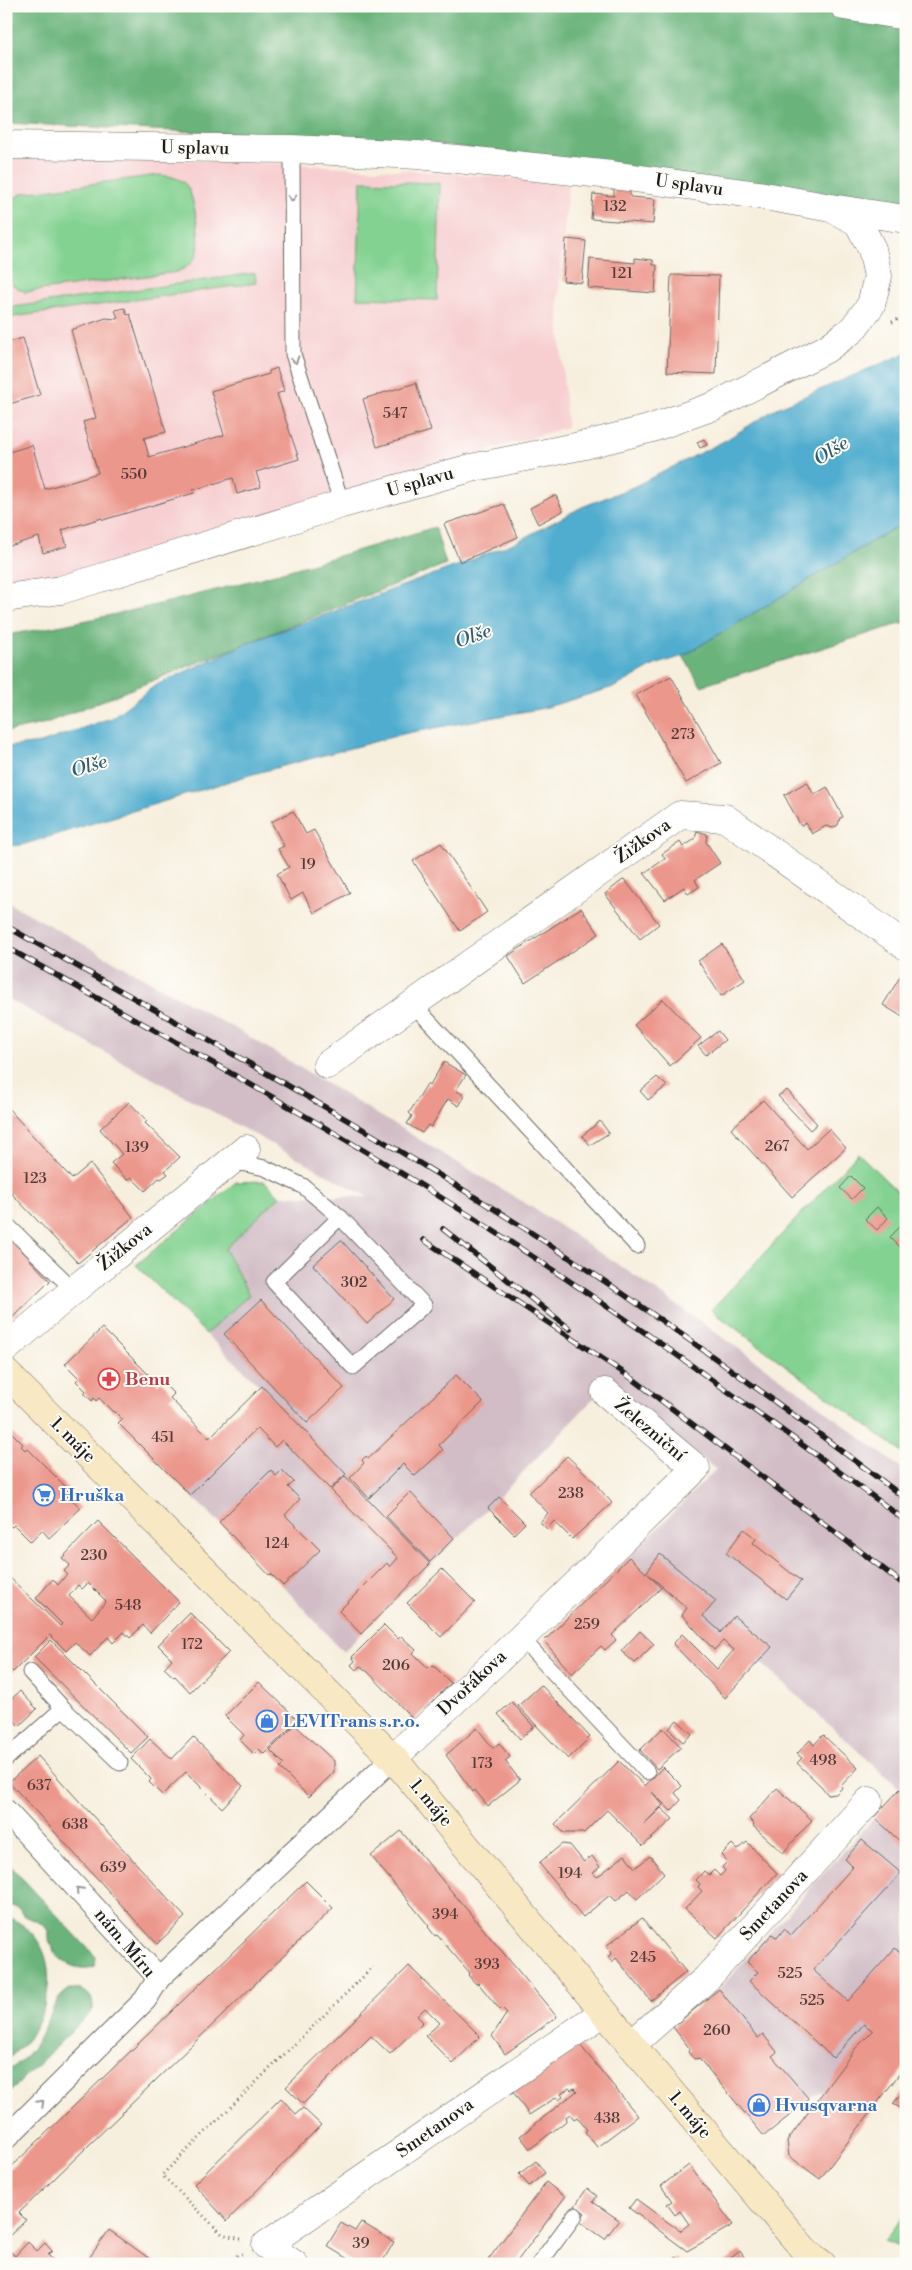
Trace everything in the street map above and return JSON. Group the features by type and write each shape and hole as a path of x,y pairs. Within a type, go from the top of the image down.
{"main road":[{"name":"1. máje","path":"6,1373 393,1758 631,2045 807,2252 822,2264"}],"street":[{"path":"844,6 906,16"},
{"name":"U splavu","path":"6,144 292,149 418,155 592,173 759,195 906,219"},
{"name":"U splavu","path":"6,598 61,590 342,504 471,468 585,445 649,429 714,406 826,349 852,330 871,305 878,276 872,249 858,222 831,208"},
{"name":"Žižkova","path":"327,1065 680,815 725,818 906,946"},
{"name":"Žižkova","path":"6,1348 239,1155"},
{"name":"Železniční","path":"605,1392 696,1468"},
{"name":"Dvořákova","path":"159,1978 521,1638 696,1468"},
{"name":"Smetanova","path":"631,2045 706,1979 869,1801"},
{"name":"nám. Míru","path":"6,1811 159,1978 145,2000 6,2138"},
{"name":"Smetanova","path":"266,2245 604,2012"},
{"path":"266,2245 294,2264"}],"lane":[{"path":"292,149 293,354 342,504"},
{"path":"412,1003 637,1246"},
{"path":"239,1155 304,1186 340,1217 424,1305 353,1367 274,1282 340,1217"},
{"path":"6,1224 74,1290"},
{"path":"521,1638 647,1772"},
{"path":"30,1672 62,1708 120,1763"},
{"path":"6,1759 62,1708"},
{"path":"539,2264 575,2215"}],"path":[{"path":"266,2245 222,2234 162,2175 373,1967"}],"shaded area":[{"path":"6,153 292,164 450,173 568,184 558,304 567,427 97,567 6,583"},
{"path":"6,901 241,1032 533,1208 638,1278 806,1396 906,1472 906,2054 808,2098 772,2056 777,2052 763,2035 758,2038 719,1989 900,1789 760,1662 755,1667 661,1588 629,1557 716,1469 605,1387 499,1497 343,1652 283,1586 320,1550 285,1515 288,1487 294,1482 288,1475 282,1470 276,1476 271,1470 219,1522 190,1495 280,1405 206,1334 248,1295 225,1249 280,1196 368,1197 6,998"}],"green space":[{"path":"6,6 808,6 906,24 906,206 428,143 6,123"},
{"path":"158,175 178,179 190,191 195,209 199,240 197,254 186,267 177,272 26,292 20,290 6,277 6,203 23,193"},
{"path":"361,181 440,183 437,300 357,298"},
{"path":"255,273 256,283 6,318 6,308"},
{"path":"906,524 906,622 701,686 683,656 891,530"},
{"path":"435,527 446,564 46,723 6,732 7,635 169,602 276,574"},
{"path":"858,1153 906,1200 906,1455 711,1310"},
{"path":"264,1181 280,1196 225,1249 249,1295 206,1334 136,1265 236,1182"},
{"path":"6,1861 96,1957 95,1966 79,1968 63,1961 52,1948 49,1932 46,1928 22,1914 19,1908 6,1904"},
{"path":"6,1916 22,1924 34,1935 42,1948 47,1962 49,1978 43,2010 36,2026 27,2040 6,2061"},
{"path":"70,1989 84,1991 88,1994 92,2000 93,2010 6,2096 6,2072 18,2064 32,2049 40,2037 56,2003"},
{"path":"906,2214 906,2249 884,2241"}],"water":[{"name":"Olše","path":"906,353 906,524 891,530 683,656 655,665 617,686 544,708 407,733 253,774 22,845 6,846 6,747 41,743 111,718 156,685 245,644 459,565 518,541 582,507 633,487 726,440 777,408"}],"building":[{"path":"614,187 630,189 630,197 655,199 653,224 591,219 593,194 614,196"},
{"path":"566,239 586,241 582,283 563,281"},
{"path":"635,258 653,260 653,265 657,265 655,293 588,288 590,259 635,263"},
{"path":"671,275 719,276 716,374 667,372"},
{"path":"125,308 127,315 130,314 166,432 144,438 149,457 224,435 211,391 269,374 269,371 277,368 284,391 277,394 299,459 256,472 261,487 237,494 233,478 193,490 194,493 62,530 67,546 43,553 39,537 6,547 6,453 32,445 45,489 98,473 83,422 96,418 71,330 106,318 116,319 118,318 115,310"},
{"path":"23,338 40,395 6,405 6,343"},
{"path":"416,383 431,431 377,447 363,399"},
{"path":"704,439 707,445 700,448 697,442"},
{"path":"556,496 563,511 538,524 530,508"},
{"path":"504,504 518,537 460,562 444,524"},
{"path":"671,676 721,763 686,783 636,695"},
{"path":"807,782 814,795 827,787 843,817 840,818 838,825 833,828 826,826 812,834 806,823 801,826 784,795"},
{"path":"293,811 306,834 314,830 350,893 314,913 303,893 291,900 277,874 289,867 278,849 284,846 271,822"},
{"path":"697,831 707,834 706,842 720,863 695,880 699,887 688,894 684,887 665,900 644,873 665,859 662,854 680,842 683,847 695,839"},
{"path":"441,843 487,912 460,931 413,861"},
{"path":"624,879 659,924 640,939 605,894"},
{"path":"581,908 599,934 525,983 508,956"},
{"path":"722,944 745,980 721,996 698,961"},
{"path":"906,967 906,1019 883,1005"},
{"path":"663,999 701,1038 670,1066 634,1025"},
{"path":"718,1031 725,1040 706,1055 698,1046"},
{"path":"444,1062 466,1075 456,1090 465,1096 459,1106 448,1099 431,1127 428,1125 422,1133 407,1124 412,1116 409,1113 427,1084 429,1086"},
{"path":"657,1077 667,1086 648,1100 640,1091"},
{"path":"787,1090 817,1124 810,1130 778,1096"},
{"path":"763,1100 807,1149 829,1129 846,1148 792,1197 731,1129"},
{"path":"129,1102 147,1121 145,1123 180,1157 165,1171 168,1174 161,1179 159,1178 145,1191 131,1177 127,1180 111,1163 122,1154 100,1129"},
{"path":"6,1106 72,1179 90,1164 133,1217 78,1263 11,1193 6,1198"},
{"path":"600,1121 609,1133 590,1145 582,1136"},
{"path":"851,1176 863,1188 852,1199 840,1188"},
{"path":"877,1207 888,1218 877,1230 865,1219"},
{"path":"906,1221 906,1245 902,1249 890,1237"},
{"path":"6,1235 24,1253 27,1250 33,1256 29,1259 50,1281 13,1317 6,1310"},
{"path":"341,1240 394,1299 367,1324 313,1265"},
{"path":"261,1300 344,1388 307,1423 224,1334"},
{"path":"102,1328 158,1384 161,1381 174,1394 170,1398 209,1438 262,1386 346,1474 330,1489 282,1440 275,1447 257,1428 190,1495 118,1423 122,1419 114,1411 99,1398 96,1401 94,1398 92,1401 84,1393 86,1391 76,1381 79,1378 65,1364"},
{"path":"456,1375 483,1402 439,1445 443,1450 415,1476 403,1464 369,1498 350,1478 364,1463 362,1460 366,1456 368,1459"},
{"path":"6,1427 23,1444 21,1446 25,1450 27,1448 68,1489 69,1493 65,1499 68,1496 81,1508 49,1538 42,1530 31,1542 14,1525 12,1527 6,1524"},
{"path":"567,1456 598,1485 612,1503 572,1539 554,1521 547,1529 540,1522 548,1513 529,1493"},
{"path":"271,1470 276,1476 282,1470 294,1482 288,1487 300,1499 285,1515 320,1550 283,1586 271,1574 269,1575 219,1522"},
{"path":"345,1476 430,1564 361,1634 339,1611 387,1563 390,1567 398,1558 331,1490"},
{"path":"410,1492 454,1538 430,1562 386,1516"},
{"path":"499,1497 525,1523 514,1534 488,1508"},
{"path":"98,1521 179,1602 150,1633 143,1625 130,1638 124,1632 113,1643 108,1637 90,1656 75,1642 66,1651 50,1635 13,1672 6,1666 6,1574 60,1626 62,1624 36,1598 53,1579 58,1585 67,1574 64,1571 70,1565 62,1558","holes":["88,1583 106,1601 92,1618 69,1596 78,1585 82,1589"]},
{"path":"744,1529 756,1539 753,1543 801,1581 786,1599 726,1553"},
{"path":"660,1554 716,1601 703,1616 720,1633 734,1616 772,1647 725,1698 673,1644 682,1634 717,1669 734,1650 723,1641 714,1650 682,1615 687,1608 648,1574 661,1588 612,1635 616,1640 605,1650 601,1646 572,1674 544,1641 629,1557 646,1573"},
{"path":"442,1569 475,1602 441,1637 407,1603"},
{"path":"190,1613 229,1652 190,1692 175,1676 164,1668 172,1659 158,1645"},
{"path":"384,1625 398,1639 401,1636 416,1650 413,1653 428,1668 431,1665 434,1666 451,1683 414,1720 368,1672 360,1666 356,1670 351,1665 355,1661 352,1657"},
{"path":"640,1631 654,1644 635,1663 621,1651"},
{"path":"51,1640 148,1737 131,1753 34,1657"},
{"path":"259,1682 298,1720 264,1754 259,1749 254,1754 240,1740 244,1735 225,1716"},
{"path":"541,1685 590,1737 568,1759 518,1706"},
{"path":"20,1691 37,1709 19,1726 6,1712 6,1704"},
{"path":"512,1702 534,1727 520,1739 498,1714"},
{"path":"677,1720 692,1734 683,1742 669,1729"},
{"path":"295,1725 334,1761 334,1772 309,1797 280,1768 284,1764 270,1750"},
{"path":"477,1728 493,1748 499,1743 510,1757 505,1761 520,1780 488,1806 475,1790 473,1792 446,1755"},
{"path":"663,1728 681,1747 657,1769 640,1750"},
{"path":"823,1735 858,1768 836,1794 828,1795 797,1763 802,1758 797,1754 810,1740 814,1745"},
{"path":"193,1737 243,1786 222,1808 186,1772 162,1795 149,1782 151,1779 131,1759 150,1739 172,1759"},
{"path":"38,1756 185,1917 157,1944 9,1782"},
{"path":"619,1761 645,1786 663,1767 682,1786 675,1793 681,1800 671,1811 652,1792 663,1805 644,1824 661,1808 673,1819 643,1846 607,1810 584,1833 564,1833 555,1824"},
{"path":"777,1788 812,1820 783,1853 753,1826 754,1824 749,1819"},
{"path":"900,1789 906,1795 906,1847 874,1817"},
{"path":"401,1831 557,2017 505,2054 492,2036 507,2013 502,2008 500,2010 478,1983 476,1984 468,1975 470,1973 437,1935 435,1936 429,1926 371,1856"},
{"path":"862,1840 901,1873 813,1970 848,2001 895,1948 906,1958 906,2065 820,2179 789,2156 787,2141 855,2049 873,2031 864,2024 833,2058 749,1981 758,1972 747,1962 772,1934 777,1938 784,1929 791,1935 853,1867 845,1859"},
{"path":"747,1842 777,1873 717,1938 685,1909 702,1891 698,1887 700,1884 696,1880 704,1871 709,1875 714,1870 720,1876 725,1871 722,1867 727,1862 721,1855 732,1844 738,1850"},
{"path":"562,1844 570,1845 584,1862 592,1856 600,1867 593,1873 597,1877 625,1855 635,1868 650,1856 664,1873 637,1899 629,1890 616,1901 610,1895 583,1917 539,1863"},
{"path":"306,1881 333,1908 19,2213 26,2220 6,2239 6,2172"},
{"path":"642,1918 686,1972 651,2001 616,1958 612,1962 608,1957 612,1953 606,1946"},
{"path":"409,1966 480,2036 453,2064 425,2036 440,2023 425,2008 417,2016 423,2022 390,2054 371,2036 303,2104 286,2087"},
{"path":"719,1989 758,2038 763,2034 777,2052 772,2056 808,2098 804,2104 764,2136 703,2063 698,2058 694,2059 688,2052 690,2049 673,2027"},
{"path":"580,2045 638,2116 597,2147 585,2132 587,2130 577,2117 574,2119 570,2114 566,2117 565,2122 530,2149 520,2136 577,2091 574,2088 571,2090 569,2088 561,2094 563,2097 559,2100 557,2097 529,2115 512,2090"},
{"path":"906,2088 906,2108 904,2110 893,2104"},
{"path":"281,2098 296,2114 303,2108 321,2125 227,2221 194,2184"},
{"path":"536,2161 545,2173 529,2186 519,2174"},
{"path":"689,2165 733,2225 687,2251 629,2208 636,2199 680,2231 689,2224 680,2211 675,2215 667,2204 672,2201 661,2186"},
{"path":"546,2182 565,2197 515,2264 485,2264"},
{"path":"587,2188 597,2196 593,2202 619,2220 605,2239 579,2221 585,2213 575,2206"},
{"path":"361,2222 394,2242 381,2264 356,2264 327,2246 341,2223 355,2231"},
{"path":"109,2230 122,2239 157,2264 85,2264"},
{"path":"28,2242 37,2251 45,2243 52,2251 48,2255 57,2264 6,2264 6,2247 15,2256"},
{"path":"740,2251 749,2264 723,2264"},
{"path":"676,2257 681,2264 667,2264"}],"railway":[{"path":"6,926 330,1110 521,1226 619,1291 716,1359 906,1499"},
{"path":"6,947 315,1122 479,1222 664,1346 906,1521"},
{"path":"443,1229 570,1329"},
{"path":"424,1240 633,1379 906,1586"}],"place":[{"name":"Benu","path":"109,1379"},
{"name":"Hruška","path":"44,1495"},
{"name":"LEVITrans s.r.o.","path":"267,1721"},
{"name":"Hvusqvarna","path":"759,2105"}]}
